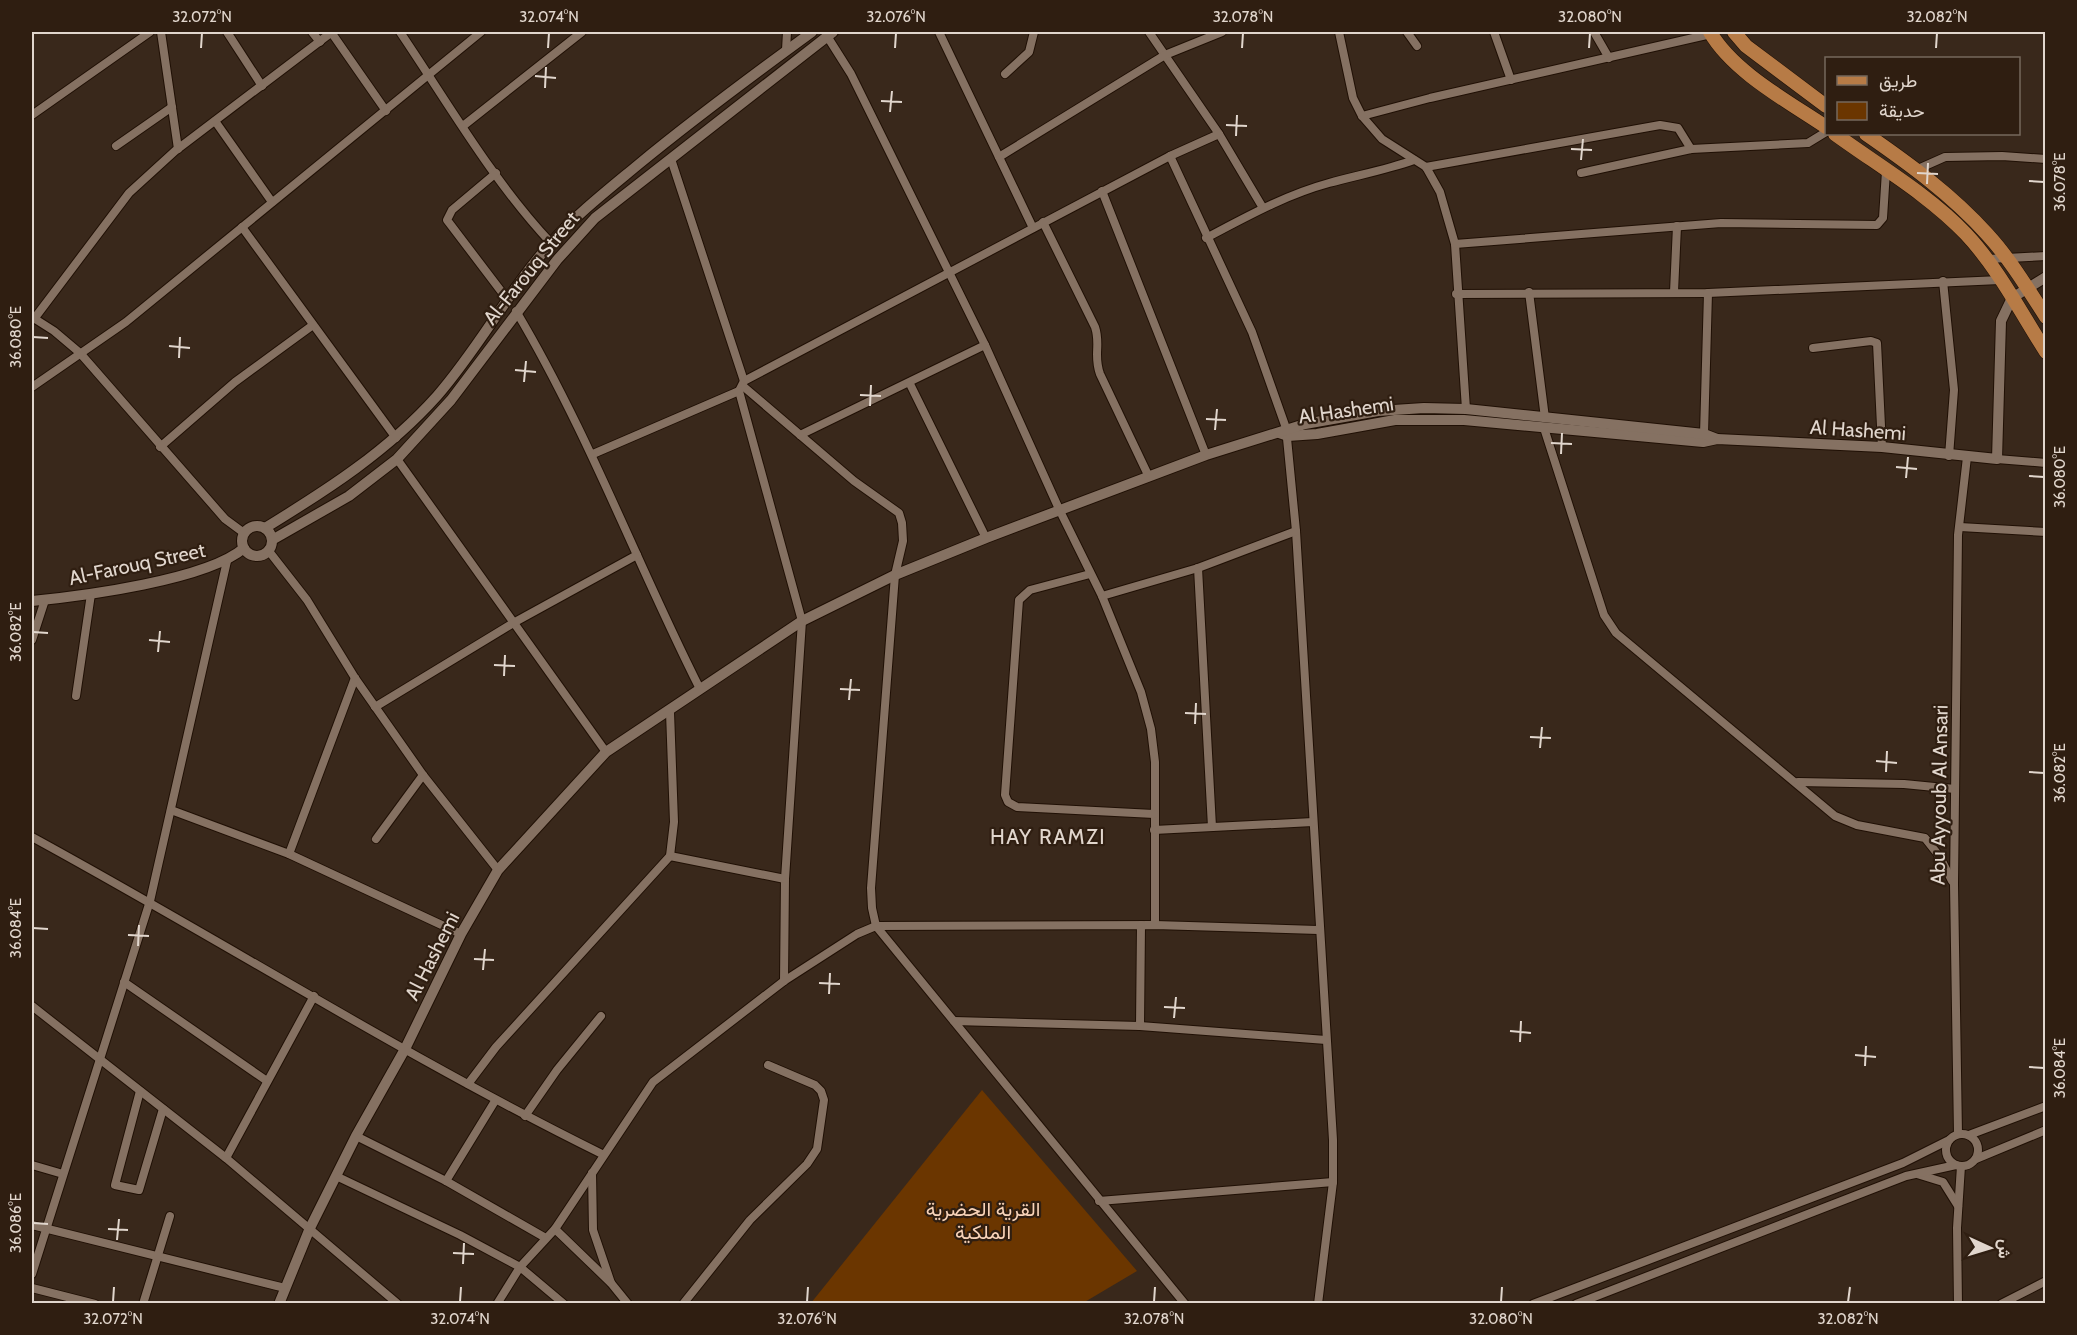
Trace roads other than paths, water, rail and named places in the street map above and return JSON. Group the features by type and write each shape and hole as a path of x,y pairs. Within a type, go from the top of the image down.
{"main road":[{"path":"1734,32 1746,46 1825,105"},
{"path":"1711,33 1730,56 1766,87 1825,129"},
{"path":"1836,135 1907,184 1966,233 1988,260 2046,352"},
{"path":"1867,135 1918,169 1987,233 2046,317"}],"street":[{"path":"32,115 150,32"},
{"path":"161,32 178,149"},
{"path":"228,32 262,86"},
{"path":"312,32 320,42"},
{"path":"244,533 225,519 160,447 81,353 33,318 129,193 178,149 332,32 386,111"},
{"path":"400,32 496,173 533,224 551,243"},
{"path":"32,387 126,322 481,32"},
{"path":"463,126 582,32"},
{"path":"786,50 787,32"},
{"name":"Al-Farouq Street","path":"265,528 340,481 396,438 438,394 551,243 592,203 711,105 812,32"},
{"path":"939,32 1033,228"},
{"path":"1005,74 1029,52 1034,32"},
{"path":"1149,32 1219,134 1263,208"},
{"path":"999,157 1165,55 1222,32"},
{"path":"1339,32 1353,98 1362,116 1382,139 1426,167 1440,192 1455,244 1456,294 1466,409"},
{"path":"1407,32 1417,46"},
{"path":"1494,32 1511,80"},
{"path":"1594,32 1609,58"},
{"path":"1362,116 1711,33"},
{"path":"830,34 985,345 1059,509 1102,596 1147,709 1155,762 1155,925"},
{"name":"Al-Farouq Street","path":"270,545 349,496 397,459 451,400 556,260 595,218 830,34"},
{"path":"711,105 720,119"},
{"path":"117,146 172,107"},
{"path":"215,121 272,202"},
{"path":"1426,167 1660,125 1678,128 1691,149"},
{"path":"1581,173 1691,149 1808,143 1825,131"},
{"path":"593,454 742,386 948,272 1170,156 1219,134"},
{"path":"1170,156 1206,238 1252,332 1284,432 1296,531 1318,930 1333,1140 1333,1182 1318,1304"},
{"path":"1918,169 1945,158 2002,156 2046,159"},
{"path":"671,159 742,386 802,621 786,879 784,981"},
{"path":"1206,238 1263,208 1328,183 1382,171 1414,160"},
{"path":"1455,244 1677,226 1767,222 1877,225 1883,218 1886,171"},
{"path":"496,173 452,210 447,220 507,299"},
{"path":"1102,191 1206,455"},
{"path":"1043,222 1095,327 1099,339 1095,360 1100,374 1149,477"},
{"path":"1674,292 1677,226"},
{"path":"242,227 396,438"},
{"path":"1988,260 2005,257 2046,256"},
{"path":"2046,277 2012,298 2004,310 1999,334 1997,459 2046,463"},
{"path":"1456,294 1708,293 2000,280"},
{"path":"1943,281 1954,390 1949,456"},
{"path":"1529,292 1545,423 1604,615 1610,624 1632,648 1798,782 1835,816 1857,825 1925,838 1940,857 1954,884"},
{"path":"1704,434 1708,293"},
{"path":"516,311 542,354 593,454 637,555 700,689"},
{"path":"160,447 235,382 313,325"},
{"path":"1813,348 1871,341 1877,343 1882,447"},
{"path":"800,435 910,384 985,345"},
{"path":"910,384 986,538"},
{"path":"742,386 854,481 899,513 902,523 903,541 896,575 871,888 876,926 1185,1304"},
{"name":"Al Hashemi","path":"279,1304 310,1228 356,1136 405,1049 461,934 498,870 606,752 670,712 700,689 802,621 896,575 986,538 1206,455 1284,432 1386,416 1466,409 1545,423 1704,442 1717,440 1882,447 1949,456 1997,459"},
{"name":"Al Hashemi","path":"1386,416 1545,423 1704,434 1717,440"},
{"name":"Abu Ayyoub Al Ansari","path":"1958,1134 1954,884 1955,789 1960,527 1967,457"},
{"path":"397,459 606,752"},
{"path":"244,533 254,526 265,528 270,545 355,678 423,775 498,870"},
{"path":"1960,527 2046,532"},
{"path":"1102,596 1198,568 1296,531"},
{"path":"244,533 244,548 259,555 270,545"},
{"name":"Al-Farouq Street","path":"32,602 91,594 206,569 226,561 244,548"},
{"path":"375,707 514,622 637,555"},
{"path":"32,1274 150,902 226,561"},
{"path":"1198,568 1212,827"},
{"path":"1090,573 1030,590 1019,600 1005,795 1008,802 1017,807 1154,814"},
{"path":"76,696 91,594"},
{"path":"32,640 45,600"},
{"path":"289,854 355,678"},
{"path":"468,1084 496,1047 670,856 674,822 670,712"},
{"path":"376,839 423,775"},
{"path":"1798,782 1905,784 1955,789"},
{"path":"171,810 289,854 461,934"},
{"path":"1155,830 1313,822"},
{"path":"32,837 150,902 231,952 314,996 495,1101 602,1154"},
{"path":"670,856 786,879"},
{"path":"1140,925 1140,1026"},
{"path":"497,1304 520,1267 544,1238 555,1229 602,1154 661,1074 784,981 858,934 876,926 1155,925 1318,930"},
{"path":"124,982 267,1081"},
{"path":"226,1158 314,996"},
{"path":"32,1006 226,1158 398,1304"},
{"path":"525,1116 557,1070 601,1016"},
{"path":"954,1021 1140,1026 1326,1040"},
{"path":"683,1304 750,1220 807,1164 817,1149 824,1100 821,1091 815,1085 768,1065"},
{"path":"140,1090 115,1185 139,1190 163,1108"},
{"path":"446,1181 495,1101"},
{"path":"1533,1304 1903,1163 1958,1134 1969,1135 2046,1106"},
{"path":"1576,1304 1914,1173 1972,1163 1976,1159 2046,1130"},
{"path":"1969,1135 1977,1143 1976,1159"},
{"path":"356,1136 446,1181 544,1238"},
{"path":"1949,1140 1947,1157 1958,1166 1958,1304"},
{"path":"32,1165 63,1174"},
{"path":"592,1171 593,1230 611,1284"},
{"path":"1914,1173 1943,1182 1959,1206"},
{"path":"336,1176 460,1234 520,1267 564,1304"},
{"path":"1099,1201 1333,1182"},
{"path":"143,1304 170,1216"},
{"path":"32,1225 285,1288"},
{"path":"555,1229 628,1304"},
{"path":"2001,1304 2046,1281"},
{"path":"32,1288 95,1304"}],"district":[{"name":"HAY RAMZI","path":"1048,837"}],"park label":[{"name":"القرية الحضرية الملكية","path":"983,1220"}]}
